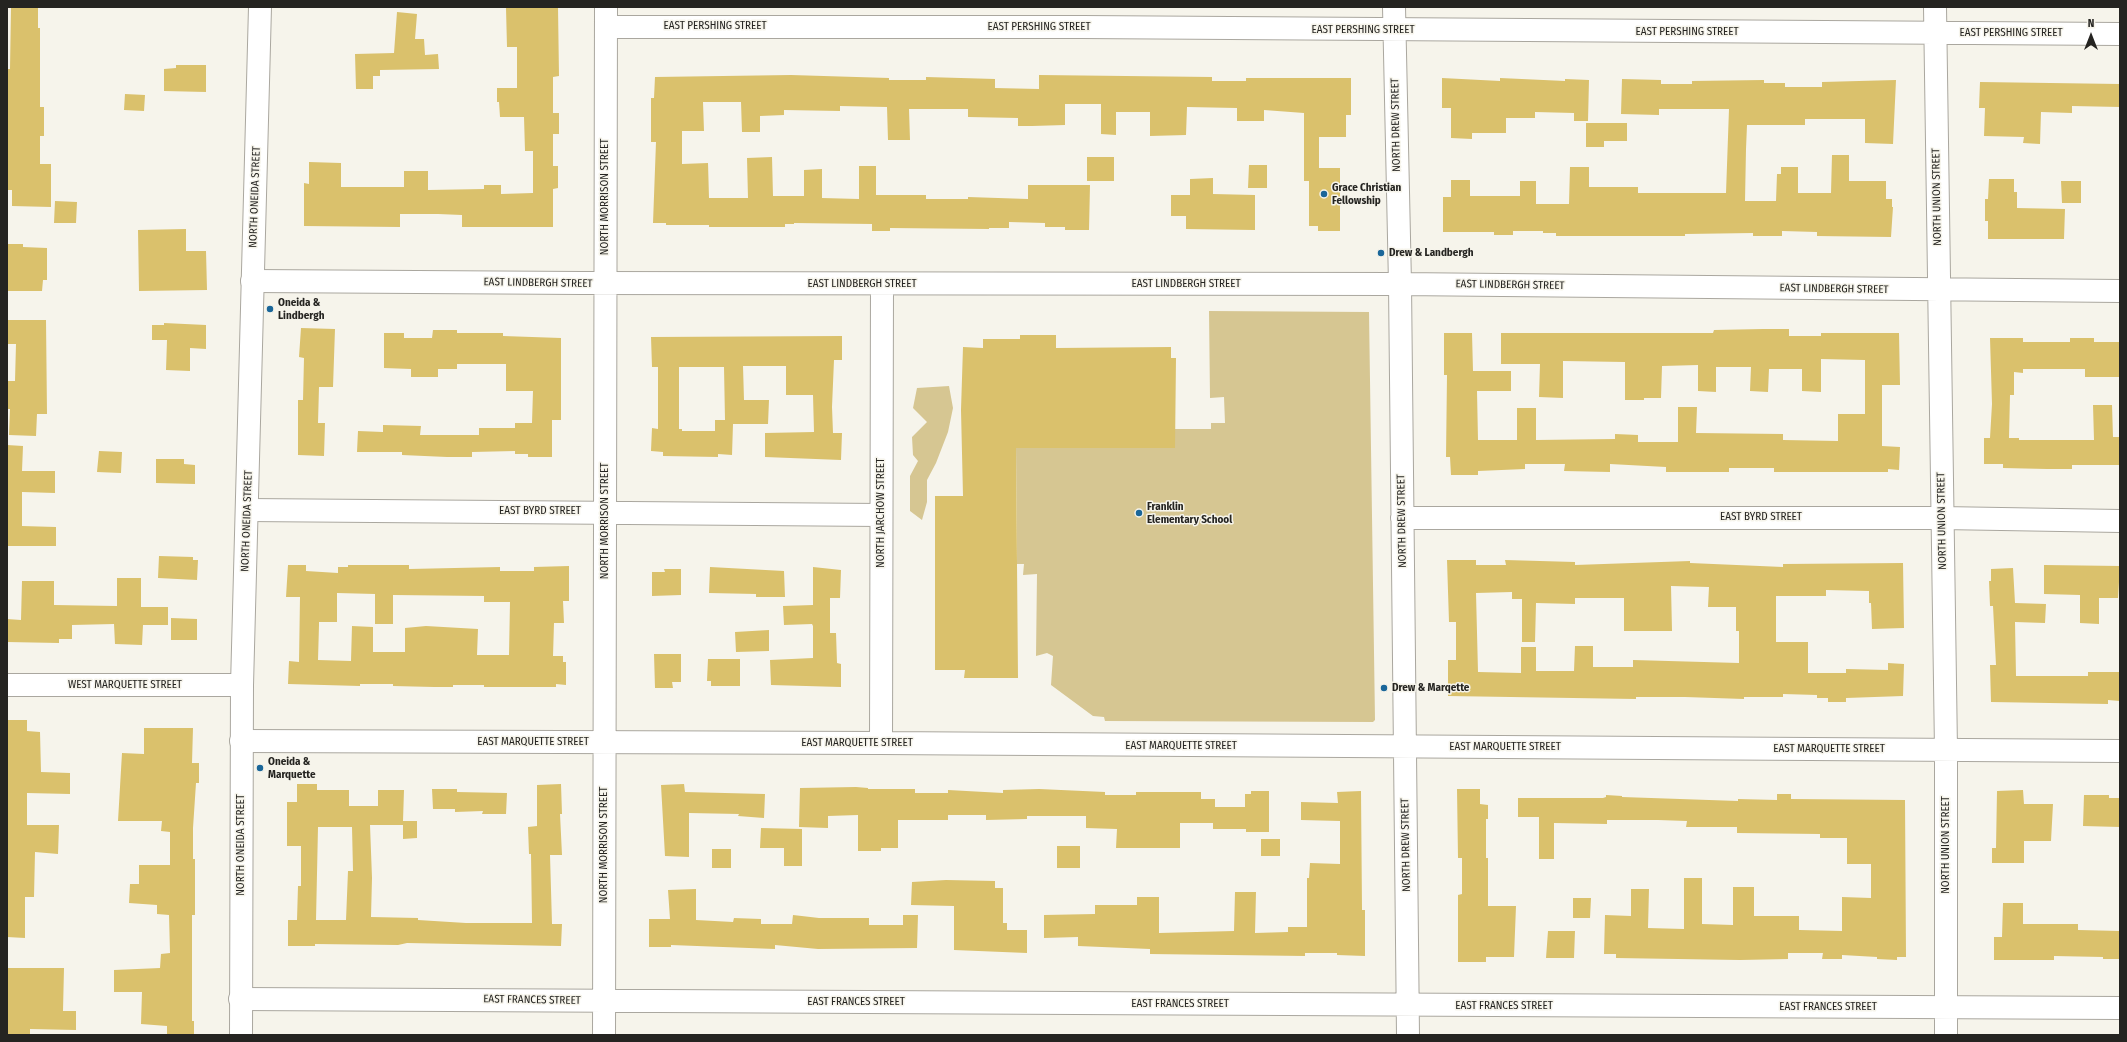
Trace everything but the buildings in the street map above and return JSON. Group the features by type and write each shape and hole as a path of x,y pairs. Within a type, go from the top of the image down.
{"street":[{"name":"NORTH ONEIDA STREET","path":"241,1035 242,685 260,7"},
{"name":"NORTH DREW STREET","path":"1394,7 1400,284 1408,1035"},
{"name":"NORTH UNION STREET","path":"1935,7 1946,750 1946,1035"},
{"name":"EAST PERSHING STREET","path":"606,17 1394,30 2120,34"},
{"name":"NORTH MORRISON STREET","path":"604,1035 606,511 604,283 606,17"},
{"name":"EAST LINDBERGH STREET","path":"252,281 882,284 1400,284 2120,291"},
{"name":"NORTH JARCHOW STREET","path":"881,743 882,284"},
{"name":"EAST BYRD STREET","path":"247,510 606,511 881,515"},
{"name":"EAST BYRD STREET","path":"1402,518 1942,518 2120,521"},
{"name":"WEST MARQUETTE STREET","path":"7,685 242,685"},
{"name":"EAST MARQUETTE STREET","path":"241,741 881,743 2120,751"},
{"name":"EAST FRANCES STREET","path":"240,999 1408,1006 2120,1008"}],"shaded area":[{"name":"Franklin Elementary School","path":"1209,311 1369,312 1375,720 1373,722 1105,721 1104,717 1093,716 1051,685 1053,656 1047,653 1036,656 1037,574 1023,575 1024,564 1017,564 1016,448 1175,448 1175,429 1211,429 1211,423 1225,423 1224,397 1210,398"},
{"path":"949,386 953,408 948,432 936,463 927,480 927,502 922,520 910,511 910,476 918,461 913,455 912,437 927,422 913,408 917,388"}],"place":[{"name":"Grace Christian Fellowship","path":"1324,194"},
{"name":"Drew & Landbergh","path":"1381,253"},
{"name":"Oneida & Lindbergh","path":"270,309"},
{"name":"Franklin Elementary School","path":"1139,513"},
{"name":"Drew & Marqette","path":"1384,688"},
{"name":"Oneida & Marquette","path":"260,768"}]}
